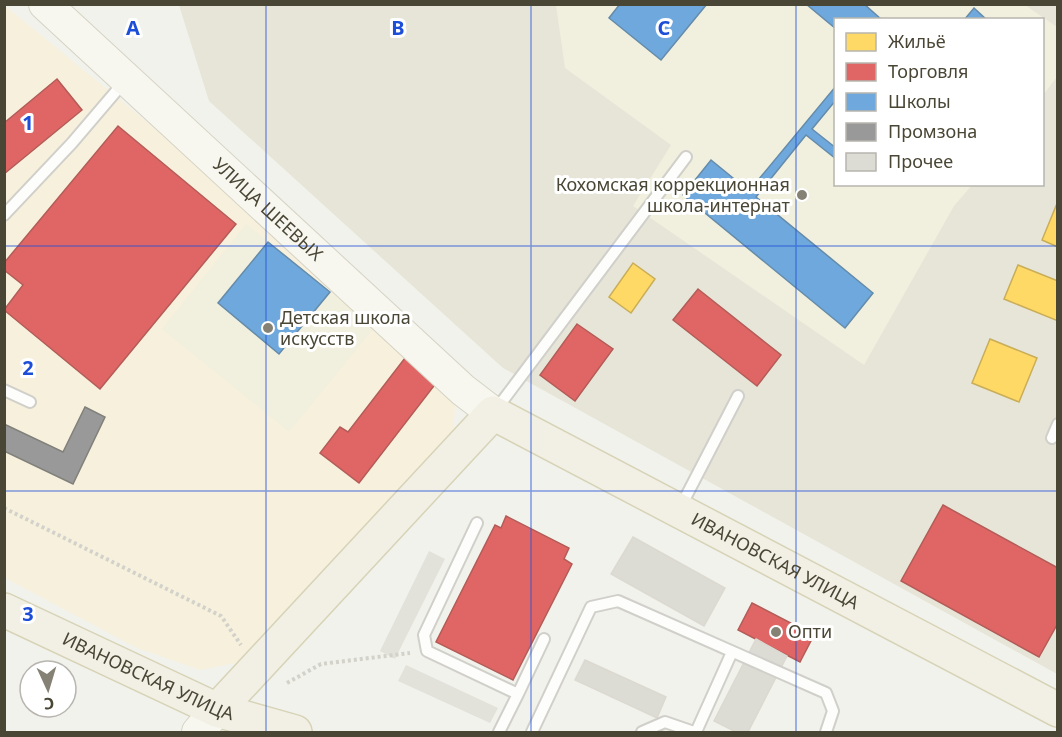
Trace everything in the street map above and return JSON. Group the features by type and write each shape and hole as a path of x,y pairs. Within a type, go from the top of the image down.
{"main road":[{"name":"УЛИЦА ШЕЕВЫХ","path":"45,4 463,390 493,413"},
{"name":"ИВАНОВСКАЯ УЛИЦА","path":"493,413 1058,710"},
{"path":"207,721 493,413"},
{"name":"ИВАНОВСКАЯ УЛИЦА","path":"4,610 207,721 295,732"}],"lane":[{"path":"4,215 72,143 126,79"},
{"path":"493,413 686,157"},
{"path":"4,390 30,402"},
{"path":"678,510 738,396"},
{"path":"1052,438 1058,424"},
{"path":"477,523 424,635 427,651 518,694"},
{"path":"532,732 591,607 618,601 826,693 833,711 826,732"},
{"path":"499,732 544,639"},
{"path":"642,732 665,722 695,732 732,652"}],"path":[{"path":"4,508 221,616 243,648"},
{"path":"287,683 321,663 427,651"}],"shaded area":[{"path":"4,5 202,167 456,397 453,430 236,663 200,670 137,648 5,578"},
{"path":"179,5 1057,5 1057,674 503,368 209,101"},
{"name":"Кохомская коррекционная школа-интернат","path":"556,5 1025,5 1044,18 834,18 834,186 971,186 954,206 864,365 633,206 671,145 565,68"},
{"name":"Кохомская коррекционная школа-интернат","path":"1044,18 1057,27 1057,77 1044,94"},
{"name":"Детская школа искусств","path":"246,224 374,328 289,432 162,329"},
{"path":"429,551 445,559 395,659 380,651"},
{"path":"406,665 498,708 490,723 398,681"}],"building: Жильё":[{"path":"1058,201 1058,247 1042,240"},
{"path":"633,263 655,279 631,313 609,297"},
{"path":"1018,265 1058,281 1058,321 1004,299"},
{"path":"990,339 1037,358 1019,402 972,383"}],"building: Торговля":[{"path":"57,79 82,110 4,174 4,123"},
{"path":"118,126 236,224 100,389 4,310 23,285 4,270 4,263"},
{"path":"698,289 781,355 757,386 673,320"},
{"path":"577,324 613,349 575,401 540,375"},
{"path":"405,358 437,382 359,483 320,453 340,427 348,432"},
{"path":"943,505 1058,568 1058,623 1039,657 901,581"},
{"path":"506,516 569,548 564,559 572,564 513,680 436,642 495,525 501,528"},
{"name":"Опти","path":"752,603 814,635 800,662 738,630"}],"building: Школы":[{"path":"620,4 707,4 661,60 609,18"},
{"path":"806,4 864,4 880,18 834,18 834,27"},
{"path":"974,8 985,18 966,18"},
{"path":"834,88 834,102 812,129 834,146 834,157 806,135 756,197 873,293 845,328 683,195 711,160 749,191"},
{"path":"268,242 330,292 279,354 218,303"}],"building: Промзона":[{"path":"85,407 105,417 73,484 4,451 4,424 63,452"}],"building: Прочее":[{"path":"633,537 725,588 704,626 611,574"},
{"path":"756,639 787,656 748,732 736,732 714,721"},
{"path":"585,660 666,697 657,718 575,680"}],"place":[{"name":"Кохомская коррекционная школа-интернат","path":"802,195"},
{"name":"Детская школа искусств","path":"268,328"},
{"name":"Опти","path":"776,632"}]}
